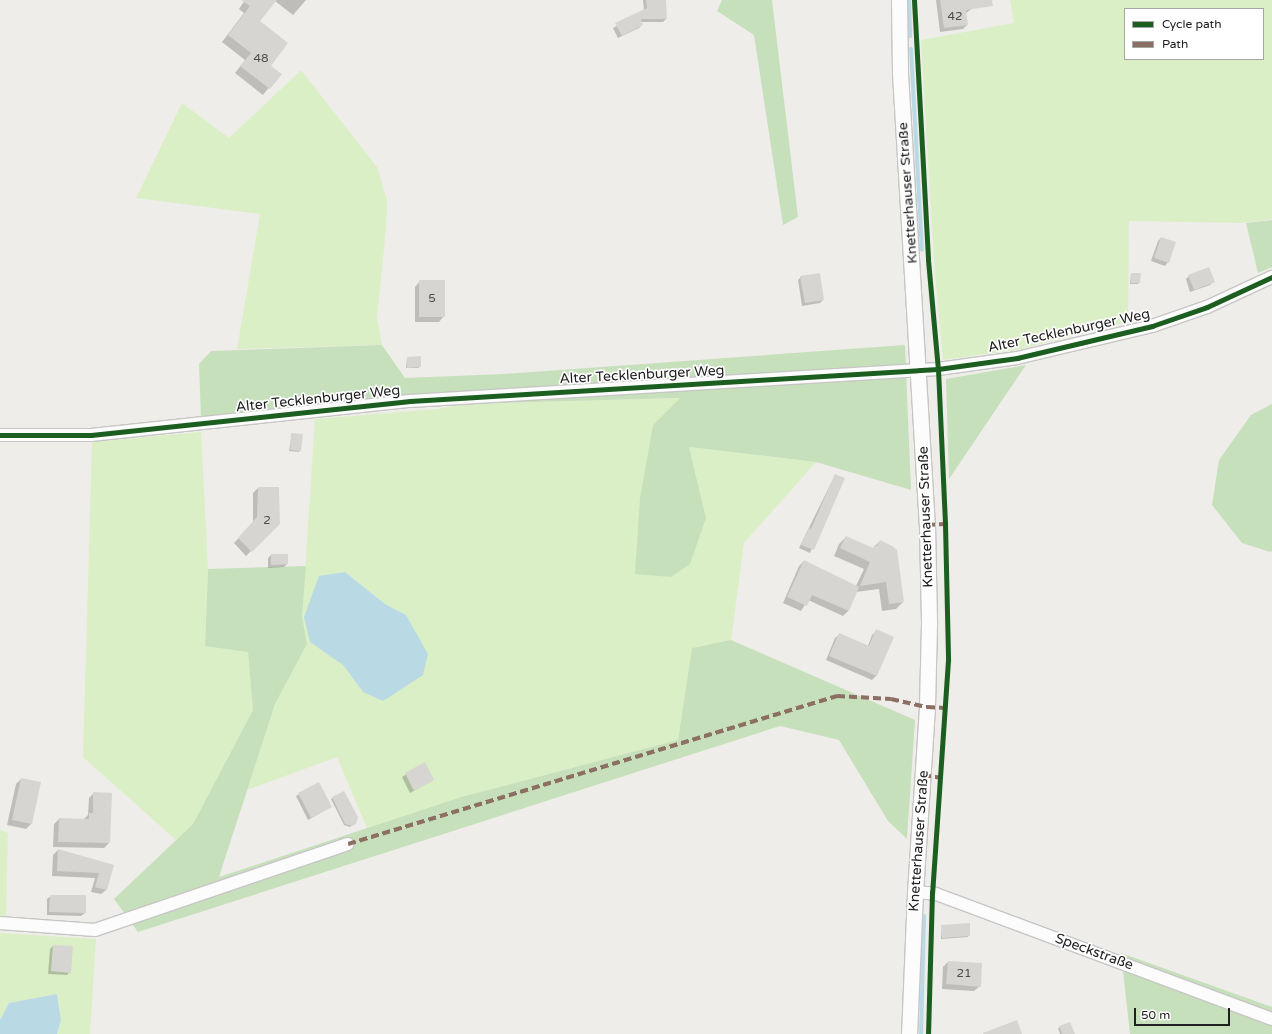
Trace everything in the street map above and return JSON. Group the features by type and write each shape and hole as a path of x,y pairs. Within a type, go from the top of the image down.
{"street":[{"name":"Knetterhauser Straße","path":"899,0 900,73 919,370 927,525 929,624 927,707 915,892 909,1034"},
{"name":"Alter Tecklenburger Weg","path":"0,435 91,435 410,401 919,370 1017,358 1152,326 1207,307 1272,277"},
{"path":"0,923 95,930 348,844"},
{"name":"Speckstraße","path":"915,892 936,894 1272,1019"}],"green space":[{"path":"722,0 772,0 798,217 783,225 754,35 717,11"},
{"path":"1010,0 1272,0 1272,219 1241,223 1129,221 1128,322 1020,349 943,360 934,262 921,40 1014,23"},
{"path":"301,70 377,167 387,200 386,230 377,317 382,345 237,349 260,214 136,198 182,103 229,138"},
{"path":"1272,220 1272,267 1258,273 1246,223"},
{"path":"382,345 405,378 504,374 905,345 911,490 816,462 689,447 706,518 690,564 671,577 635,574 640,498 653,425 680,398 466,404 394,397 201,419 199,364 211,351"},
{"path":"1026,365 949,479 946,379"},
{"path":"680,398 653,425 706,518 689,447 816,462 744,543 731,640 692,648 678,740 461,797 367,828 337,757 247,790 275,704 307,644 302,616 315,419 437,409 466,404","holes":["345,572 385,604 406,615 363,692 343,665"]},
{"path":"1272,404 1272,551 1270,552 1242,543 1212,505 1219,460 1251,415"},
{"path":"201,432 208,568 205,645 248,651 253,710 193,824 176,840 83,757 92,442"},
{"path":"306,566 302,616 307,644 275,704 219,877 461,797 678,740 692,648 731,640 915,720 907,839 888,821 839,740 780,726 138,932 114,899 193,824 253,710 248,652 205,646 208,569"},
{"path":"0,830 8,833 6,917 0,916"},
{"path":"0,933 96,939 90,1034 57,1034 61,1020 57,994 9,1003 0,1020"},
{"path":"1121,953 1272,1007 1272,1034 1130,1034"}],"water":[{"path":"345,572 385,604 406,615 428,654 423,675 383,701 363,692 343,665 310,642 304,617 319,576"},
{"path":"57,994 61,1020 57,1034 0,1034 0,1020 9,1003"}],"building":[{"path":"241,0 277,0 260,21 288,43 271,66 282,74 270,89 240,66 251,53 228,35 250,6"},
{"path":"646,0 666,0 667,19 641,19 643,25 622,36 615,23 647,8"},
{"path":"940,0 992,0 993,6 966,10 968,25 944,28"},
{"path":"1161,237 1176,242 1169,263 1154,258"},
{"path":"1209,267 1215,282 1194,290 1188,275"},
{"path":"820,273 824,300 805,303 800,276"},
{"path":"1131,273 1141,273 1140,283 1131,283"},
{"path":"419,280 445,280 445,317 419,317"},
{"path":"421,356 421,367 407,368 407,357"},
{"path":"291,433 303,434 301,451 290,450"},
{"path":"835,474 845,478 814,550 801,545 809,528 811,529"},
{"path":"258,487 279,487 280,524 252,552 238,538 257,517"},
{"path":"846,536 873,548 874,545 877,546 880,540 897,550 904,602 889,604 886,582 860,586 870,562 840,548"},
{"path":"271,554 288,554 288,564 271,565"},
{"path":"804,560 859,587 849,611 812,595 807,606 787,597"},
{"path":"876,629 894,637 877,676 829,656 839,633 869,646"},
{"path":"425,762 434,780 414,791 405,773"},
{"path":"21,778 41,782 32,824 12,820"},
{"path":"319,782 332,807 311,818 298,793"},
{"path":"344,791 358,817 356,824 352,826 345,824 332,797"},
{"path":"93,792 112,793 110,843 58,842 59,818 89,819 89,813 93,813"},
{"path":"58,849 114,865 107,890 95,887 99,873 57,871"},
{"path":"50,895 86,895 86,913 49,912"},
{"path":"970,923 970,936 942,938 941,925"},
{"path":"53,945 73,946 71,973 51,971"},
{"path":"948,961 982,963 981,987 946,984"},
{"path":"1017,1020 1022,1034 983,1034 983,1033"},
{"path":"1070,1022 1075,1034 1062,1034 1059,1026"}],"waterway":[{"path":"909,0 910,36"},
{"path":"911,49 922,250"},
{"path":"921,1034 924,916"}],"marked path":[{"path":"927,525 945,524"},
{"path":"348,844 837,696 891,699 927,707 945,708"},
{"path":"923,775 941,778"}],"cycle path":[{"path":"914,0 928,260 938,369 945,524 948,660 932,892 928,1034"},
{"path":"0,435 91,435 410,401 938,369 1017,358 1152,326 1207,307 1272,277"}]}
